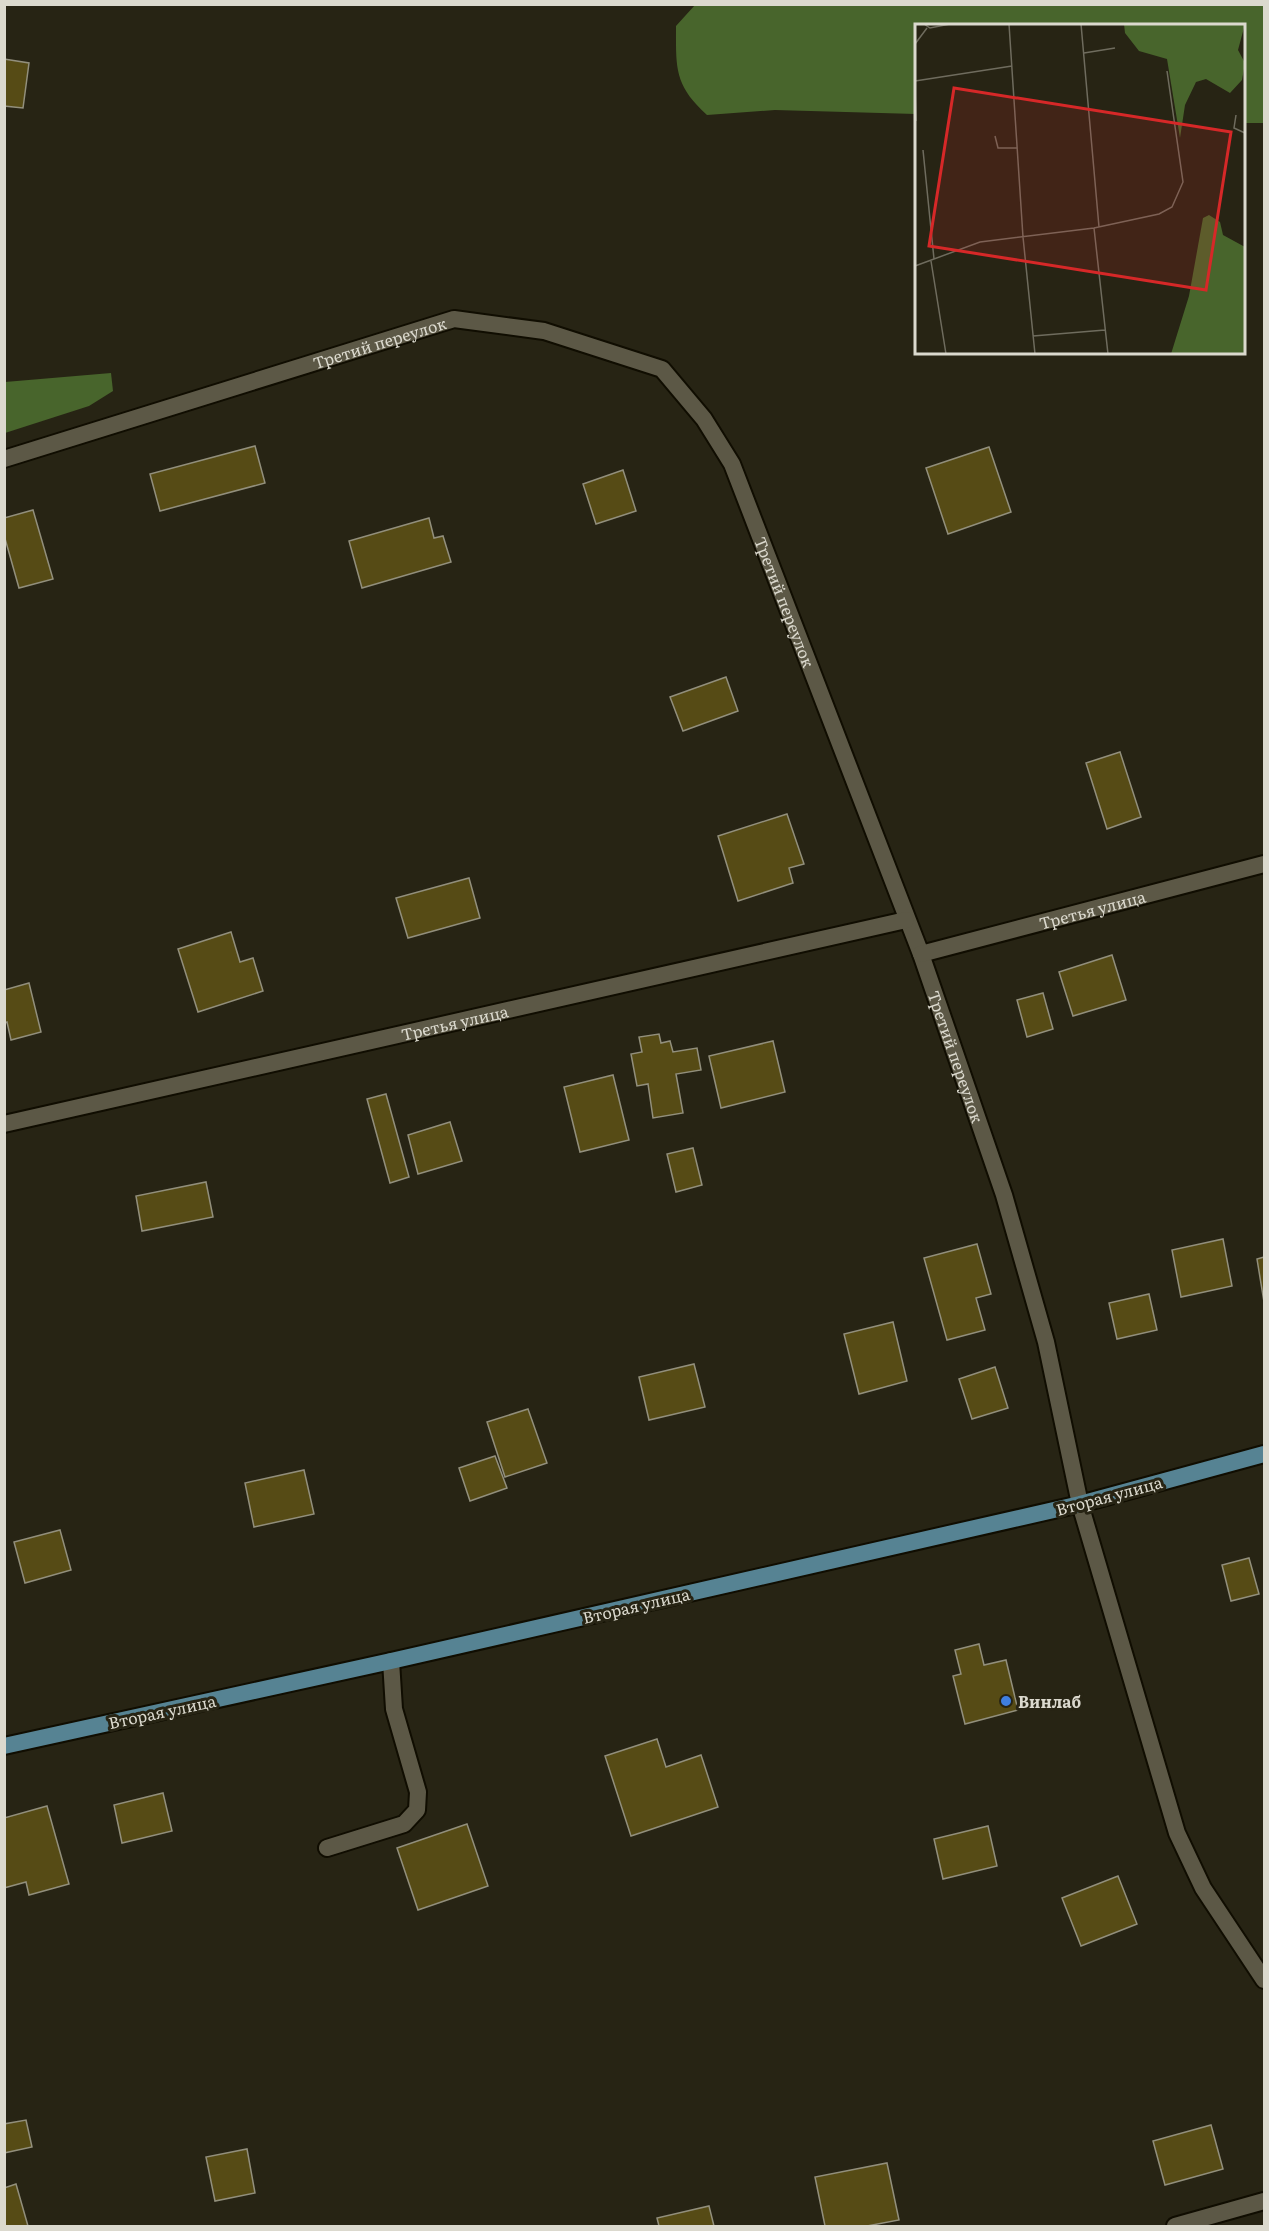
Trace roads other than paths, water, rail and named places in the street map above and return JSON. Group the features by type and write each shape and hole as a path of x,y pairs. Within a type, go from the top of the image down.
{"main road":[{"name":"Вторая улица","path":"4,1746 391,1661 1080,1504 1264,1454"}],"street":[{"name":"Третий переулок","path":"4,459 454,320 544,331 662,369 704,419 732,464 921,954 1004,1195 1046,1342 1080,1504 1178,1833 1203,1888 1264,1980"},
{"name":"Третья улица","path":"921,954 1264,864"},
{"name":"Третья улица","path":"4,1124 906,920"},
{"path":"327,1848 404,1824 417,1810 418,1792 394,1709 391,1661"},
{"path":"1175,2226 1264,2201"}],"place":[{"name":"Винлаб","path":"1006,1701"}]}
